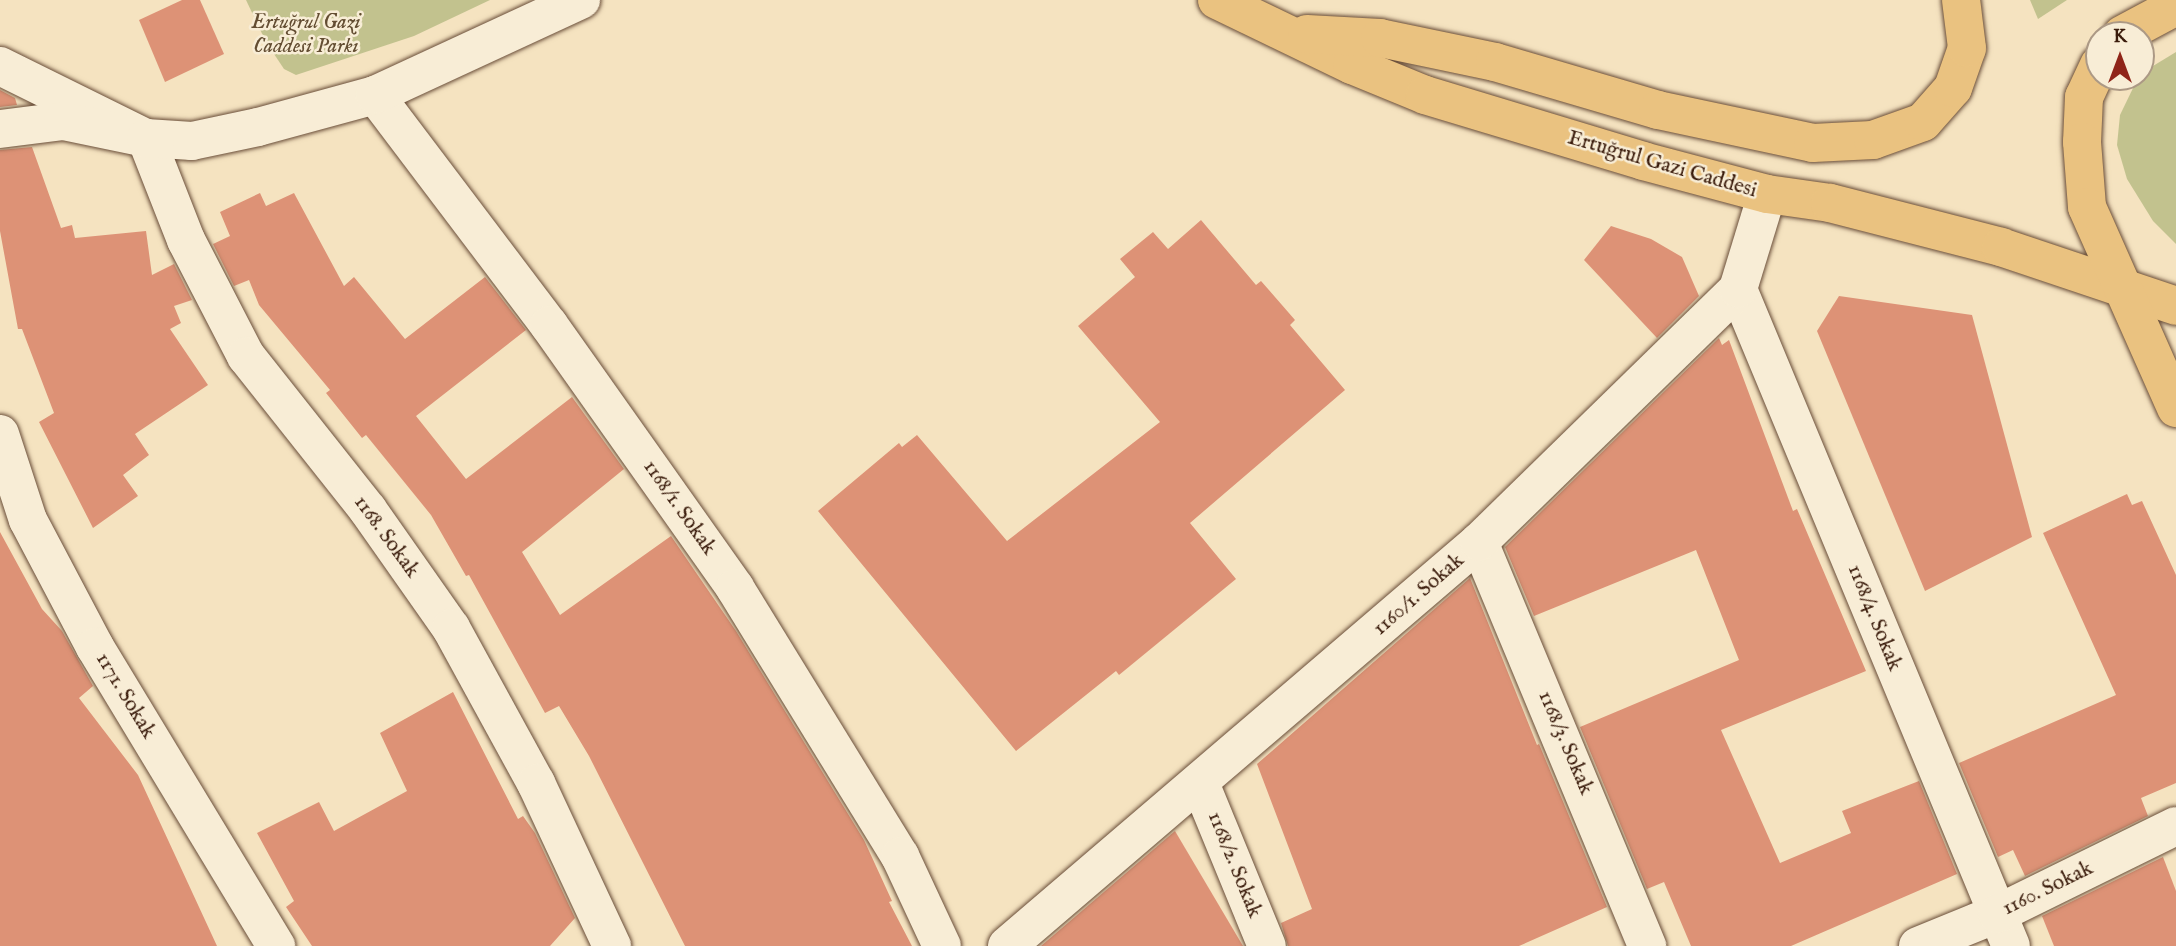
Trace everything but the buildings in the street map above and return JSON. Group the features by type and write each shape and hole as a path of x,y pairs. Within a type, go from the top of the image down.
{"main road":[{"name":"Ertuğrul Gazi Caddesi","path":"1216,0 1352,65 1426,95 1643,161 1767,194 1830,203 2014,251 2176,306"},
{"path":"1291,34 1392,41 1495,62 1658,110 1813,143 1825,143 1872,140 1923,122 1953,88 1967,48 1961,0"},
{"path":"2148,21 2176,6"},
{"path":"2087,91 2084,97 2082,142 2087,207 2121,289 2176,408"}],"street":[{"path":"0,129 63,121 146,138 192,141 326,111 375,95 581,0"},
{"path":"0,66 146,138"},
{"name":"1168/1. Sokak","path":"375,95 549,324 735,588 900,856 942,946"},
{"name":"1168. Sokak","path":"146,138 187,240 246,356 368,510 451,628 536,783 612,946"},
{"name":"1160/1. Sokak","path":"1007,946 1479,542 1738,289 1767,194"},
{"name":"1168/4. Sokak","path":"1738,289 2004,930"},
{"name":"1171. Sokak","path":"0,434 28,520 95,648 276,946"},
{"name":"1168/3. Sokak","path":"1479,542 1647,946"},
{"name":"1168/2. Sokak","path":"1200,783 1267,946"},
{"name":"1160. Sokak","path":"1918,946 2004,930 2176,826"}],"green space":[{"name":"Ertuğrul Gazi Caddesi Parkı","path":"246,0 490,0 414,36 296,75 284,69 266,42"},
{"path":"2030,0 2067,0 2038,19"},
{"path":"2176,52 2176,244 2153,221 2127,179 2117,145 2120,115 2132,91 2155,91 2155,65"}]}
